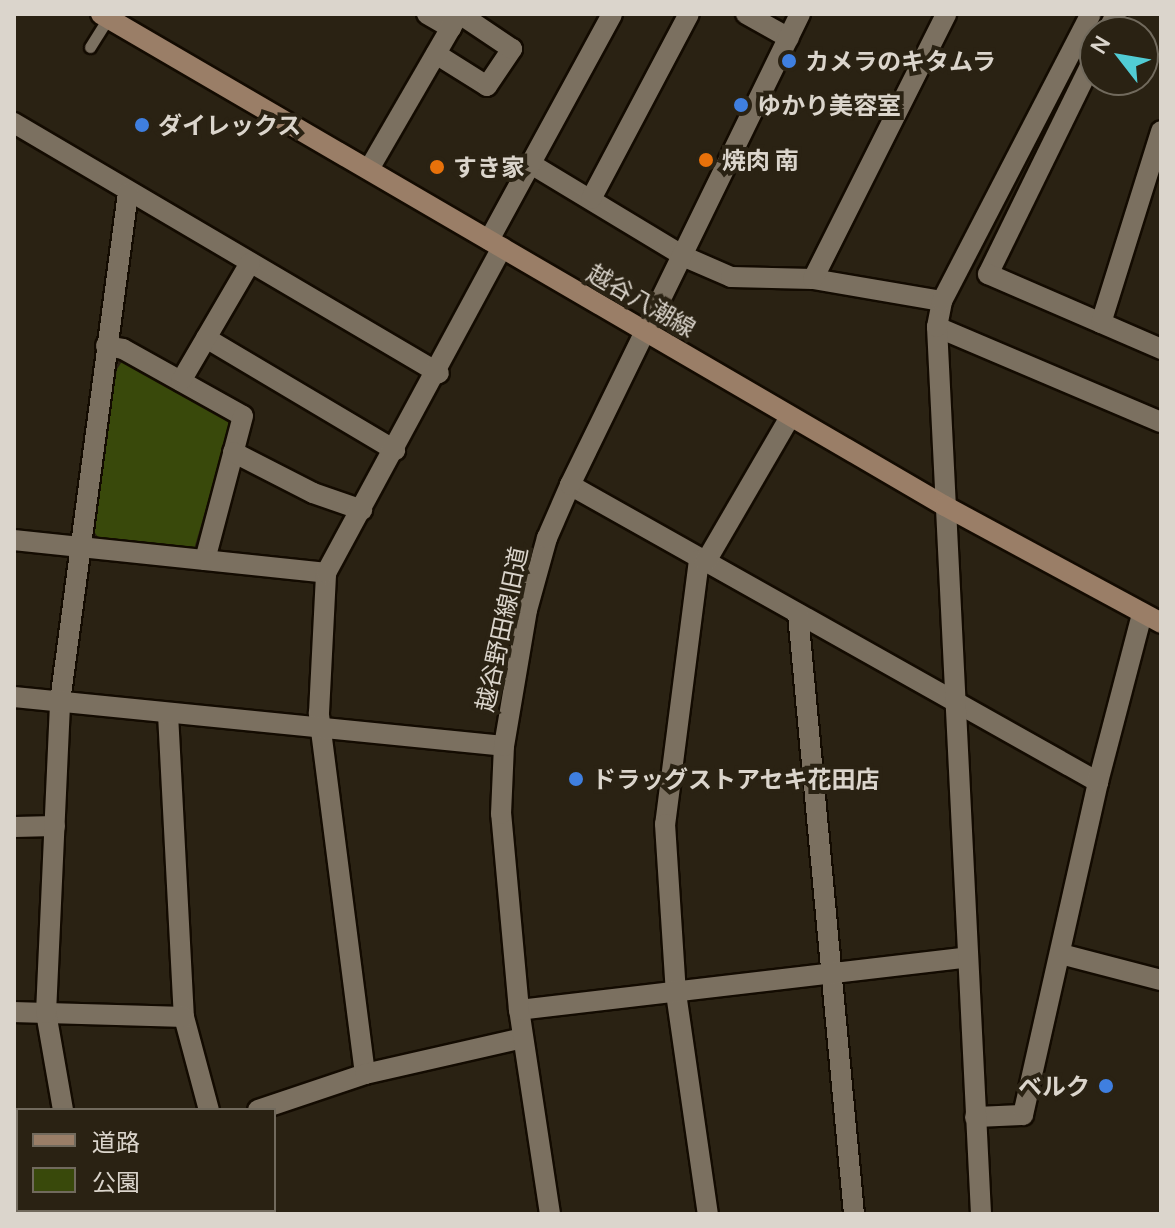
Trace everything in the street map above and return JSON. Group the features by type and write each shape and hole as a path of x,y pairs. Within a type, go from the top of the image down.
{"main road":[{"name":"越谷八潮線","path":"105,16 790,417 945,506 1161,623"}],"street":[{"path":"427,14 457,19 512,49 487,86 436,54"},
{"path":"365,1074 322,730 326,573 439,373 531,164 612,14"},
{"path":"591,199 689,14"},
{"path":"746,14 789,38"},
{"name":"越谷野田線旧道","path":"550,1214 519,1010 501,814 504,746 527,610 547,538 570,485 685,257 800,14"},
{"path":"813,279 946,14"},
{"path":"981,1214 937,327 942,301 1091,14"},
{"path":"369,169 457,19"},
{"path":"1079,89 988,274 1161,349"},
{"path":"14,123 128,193 439,373"},
{"path":"1101,323 1161,131"},
{"path":"531,164 685,257 731,277 813,279 942,301"},
{"path":"63,1108 46,1013 60,702 78,545 128,193"},
{"path":"181,381 250,263"},
{"path":"937,327 1161,422"},
{"path":"206,338 395,450"},
{"path":"106,346 123,349 243,416 205,560"},
{"path":"708,1214 676,993 665,824 702,562 790,417"},
{"path":"233,452 313,493 362,510"},
{"path":"570,485 1098,782"},
{"path":"14,540 326,573"},
{"path":"798,614 854,1214"},
{"path":"975,1117 1023,1115 1098,782 1142,614"},
{"path":"14,697 504,746"},
{"path":"168,714 184,1017 208,1108"},
{"path":"14,827 55,826"},
{"path":"1061,954 1161,980"},
{"path":"519,1010 967,957"},
{"path":"14,1012 184,1017"},
{"path":"264,1108 365,1074 523,1038"}],"lane":[{"path":"90,47 105,16"}],"green space":[{"path":"123,360 131,360 231,424 194,549 101,541 95,533 92,519 117,369"}],"place":[{"name":"カメラのキタムラ","path":"789,61"},
{"name":"ゆかり美容室","path":"741,105"},
{"name":"ダイレックス","path":"142,125"},
{"name":"焼肉 南","path":"706,160"},
{"name":"すき家","path":"437,167"},
{"name":"ドラッグストアセキ花田店","path":"576,779"},
{"name":"ベルク","path":"1106,1086"}]}
